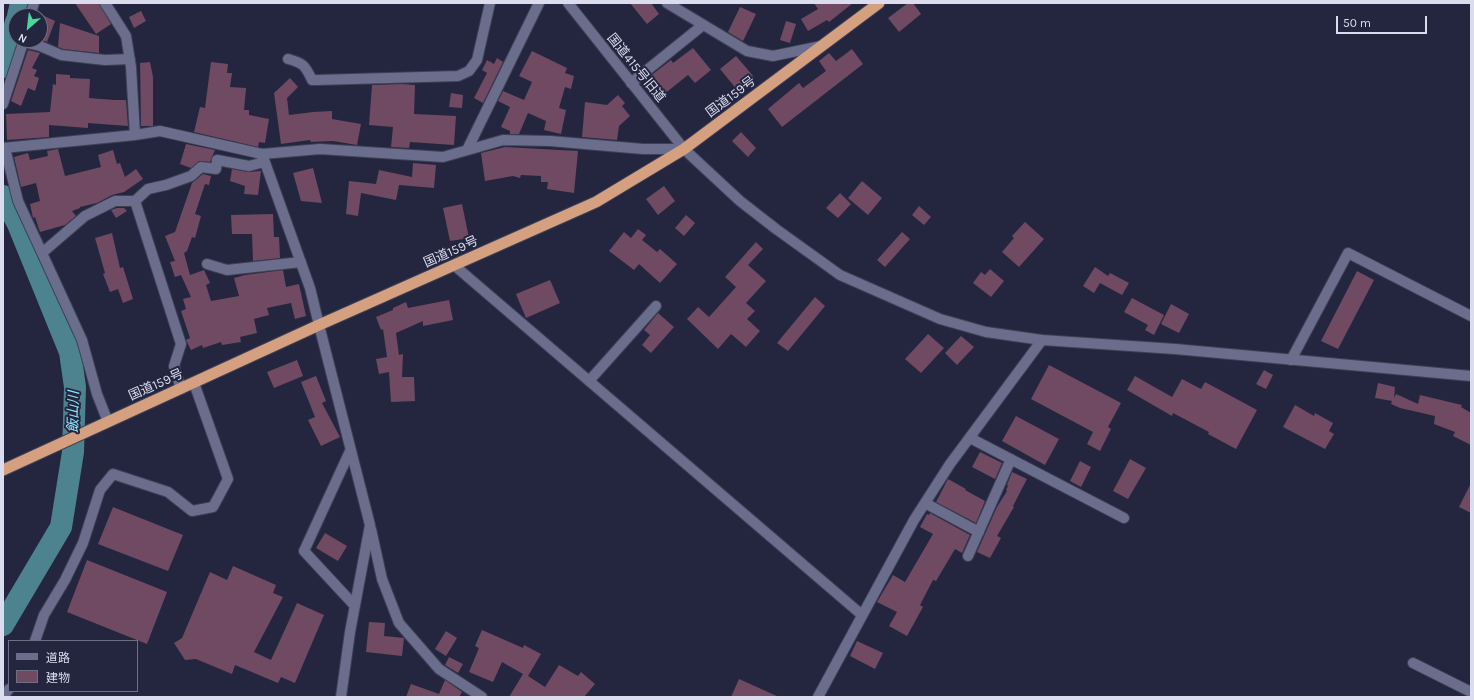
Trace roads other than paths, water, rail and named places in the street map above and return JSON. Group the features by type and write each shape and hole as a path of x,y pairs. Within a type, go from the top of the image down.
{"highway":[{"name":"国道159号","path":"3,470 41,454 94,428 319,325 596,202 684,149 879,3"}],"street":[{"path":"105,3 126,36 130,59 135,135"},
{"path":"288,59 300,63 307,70 312,80 458,76 469,72 477,60 490,3"},
{"path":"468,150 539,3"},
{"name":"国道415号旧道","path":"568,3 684,149 740,201 776,230 840,275 940,319 986,332 1042,340 1175,349 1471,376"},
{"path":"667,3 747,51 773,56 821,46"},
{"path":"631,83 703,25"},
{"path":"3,104 21,48"},
{"path":"45,48 61,55 105,60 130,59"},
{"path":"108,422 97,394 82,340 18,201 4,148 135,135 160,131 263,158"},
{"path":"42,253 85,216 116,201 136,201 148,189 166,185 191,176 201,167 216,169 217,160 249,166 263,158 320,149 443,157 503,140 550,141 643,150 684,149"},
{"path":"263,158 310,288 350,451 370,525 382,579 399,624 439,669 482,697"},
{"path":"136,201 181,344 174,366 181,389"},
{"path":"1291,360 1348,253 1471,316"},
{"path":"207,264 227,270 301,262"},
{"path":"454,266 862,615"},
{"path":"589,381 656,306"},
{"path":"818,697 914,520 950,464 1042,340"},
{"path":"35,640 44,615 65,580 83,543 100,490 113,474 168,492 192,511 213,507 228,479 194,383"},
{"path":"970,438 1124,518"},
{"path":"350,451 304,551 355,606"},
{"path":"968,556 1011,459"},
{"path":"925,503 979,532"},
{"path":"341,697 355,606 370,525"},
{"path":"1413,663 1471,692"}],"waterway":[{"name":"飯山川","path":"20,8 21,3"},
{"name":"飯山川","path":"3,67 8,48"},
{"name":"飯山川","path":"3,196 18,224 70,352 75,387 73,452 61,527 3,625"}]}
